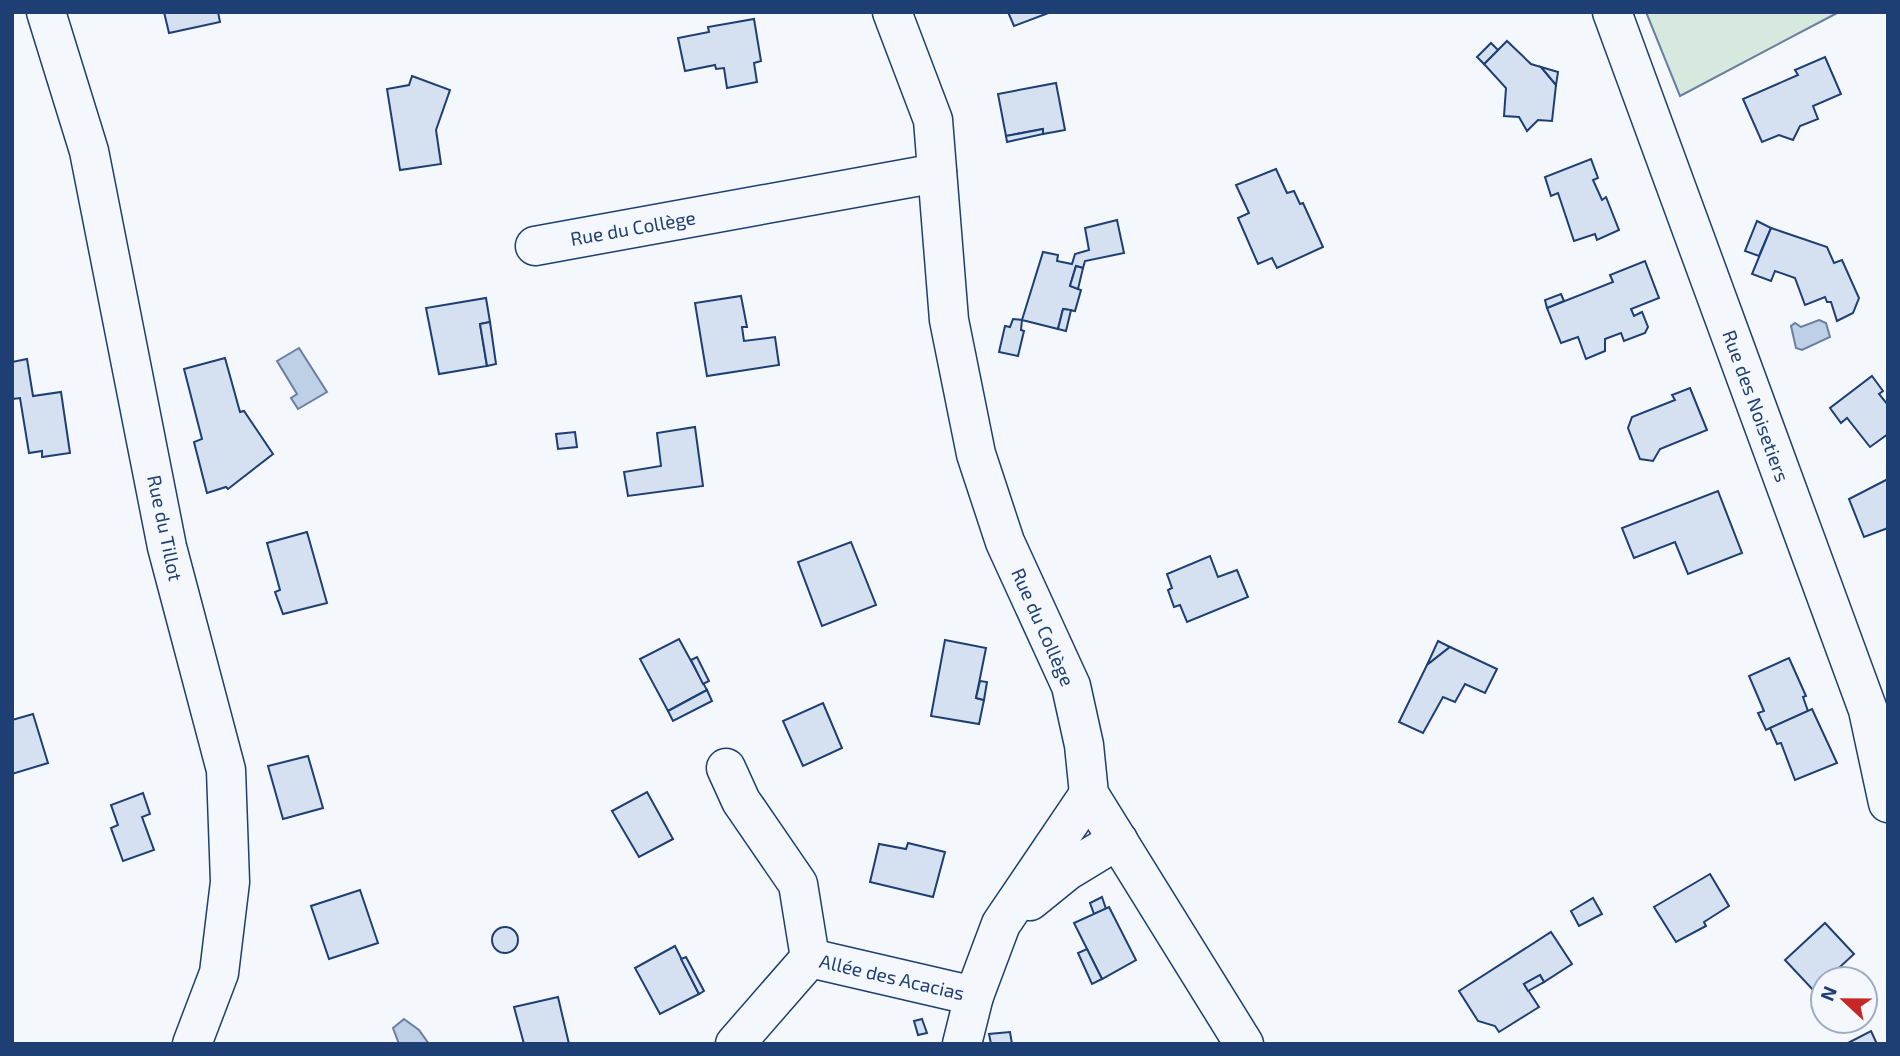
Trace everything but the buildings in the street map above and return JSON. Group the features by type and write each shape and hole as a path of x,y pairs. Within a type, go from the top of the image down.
{"street":[{"name":"Rue du Tillot","path":"46,12 89,151 167,547 226,770 230,882 219,973 192,1044"},
{"name":"Rue du Collège","path":"892,12 933,120 949,320 976,454 1005,542 1071,686 1084,745 1089,794 1244,1044"},
{"name":"Rue des Noisetiers","path":"1612,12 1878,706 1888,803"},
{"name":"Rue du Collège","path":"535,246 937,173"},
{"name":"Allée des Acacias","path":"726,768 741,801 798,884 810,958"},
{"name":"Allée des Acacias","path":"962,1044 974,996 1001,923 1089,794"},
{"path":"1001,923 1068,871 1118,840"},
{"name":"Allée des Acacias","path":"810,958 974,996"},
{"name":"Allée des Acacias","path":"735,1044 810,958"}],"shaded area":[{"path":"1646,12 1839,12 1680,96"}],"water":[{"path":"1819,320 1826,323 1830,337 1802,350 1796,348 1791,326 1795,323 1801,327"},
{"path":"299,348 327,392 298,409 291,398 297,394 277,361"},
{"path":"404,1019 419,1030 429,1044 399,1044 393,1028"}]}
